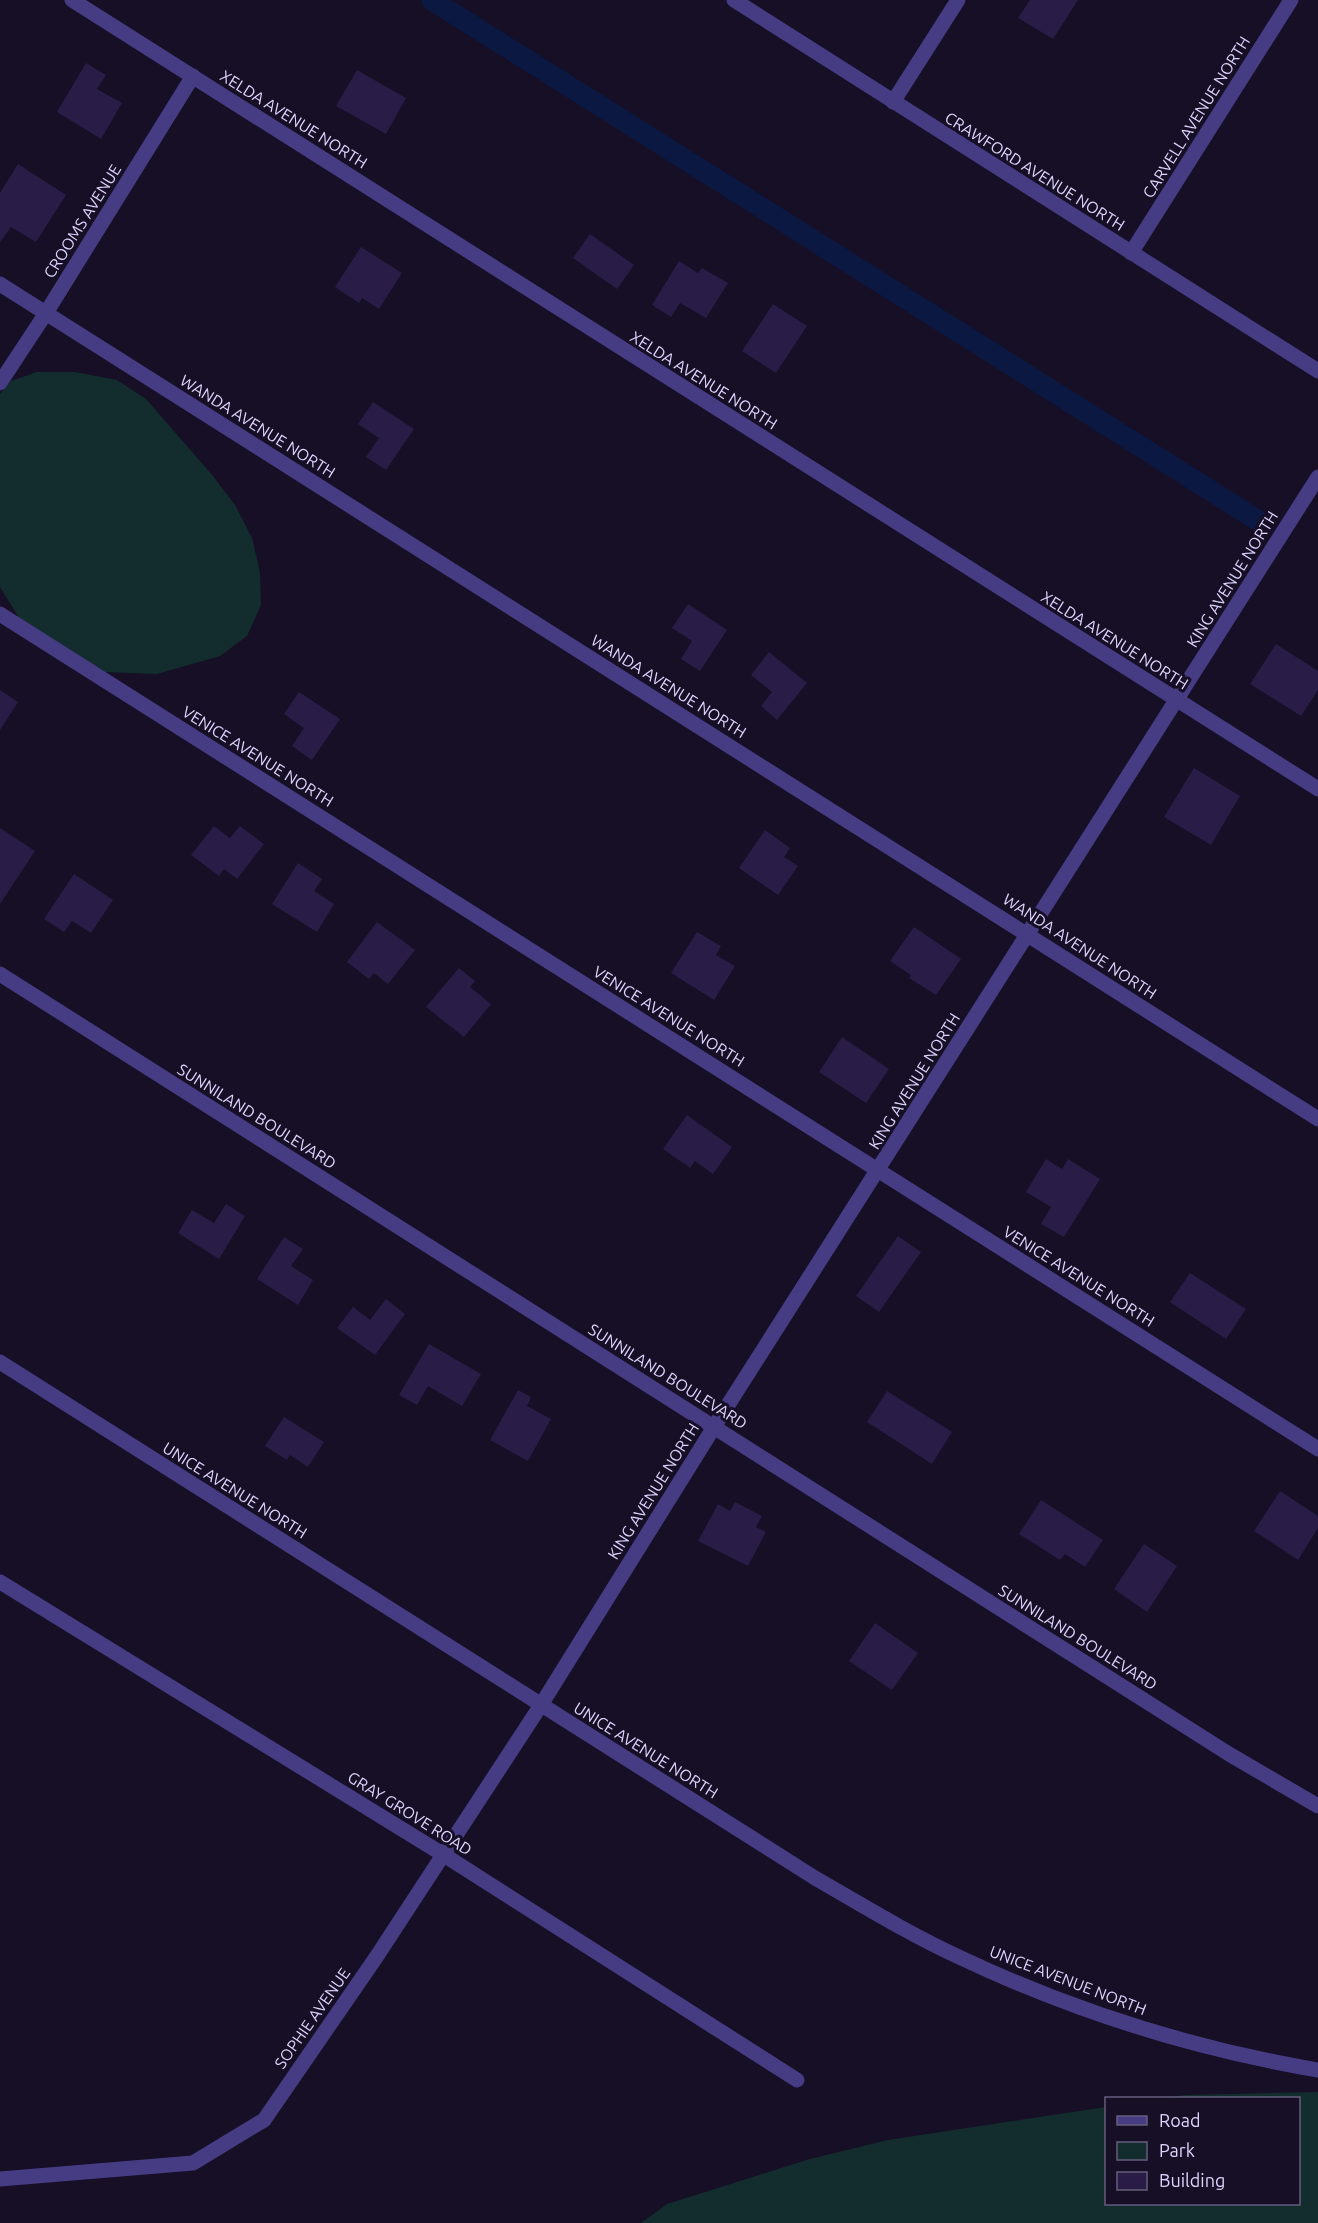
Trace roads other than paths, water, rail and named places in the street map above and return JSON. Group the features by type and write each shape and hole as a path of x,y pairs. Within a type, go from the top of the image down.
{"street":[{"name":"XELDA AVENUE NORTH","path":"72,0 1318,789"},
{"name":"CRAWFORD AVENUE NORTH","path":"734,0 1318,371"},
{"path":"893,102 957,0"},
{"name":"CARVELL AVENUE NORTH","path":"1131,254 1291,0"},
{"name":"CROOMS AVENUE","path":"0,383 193,76"},
{"name":"WANDA AVENUE NORTH","path":"0,284 1318,1119"},
{"name":"KING AVENUE NORTH","path":"541,1705 714,1427 879,1171 1318,477"},
{"name":"VENICE AVENUE NORTH","path":"0,614 1318,1449"},
{"name":"SUNNILAND BOULEVARD","path":"0,974 1229,1754 1318,1806"},
{"name":"UNICE AVENUE NORTH","path":"0,1362 815,1878 886,1919 958,1957 1031,1988 1150,2030 1264,2061 1318,2070"},
{"name":"GRAY GROVE ROAD","path":"0,1582 444,1855 797,2080"},
{"name":"SOPHIE AVENUE","path":"0,2179 193,2163 264,2120 377,1956 541,1705"}],"waterway":[{"path":"432,0 1262,523"}]}
